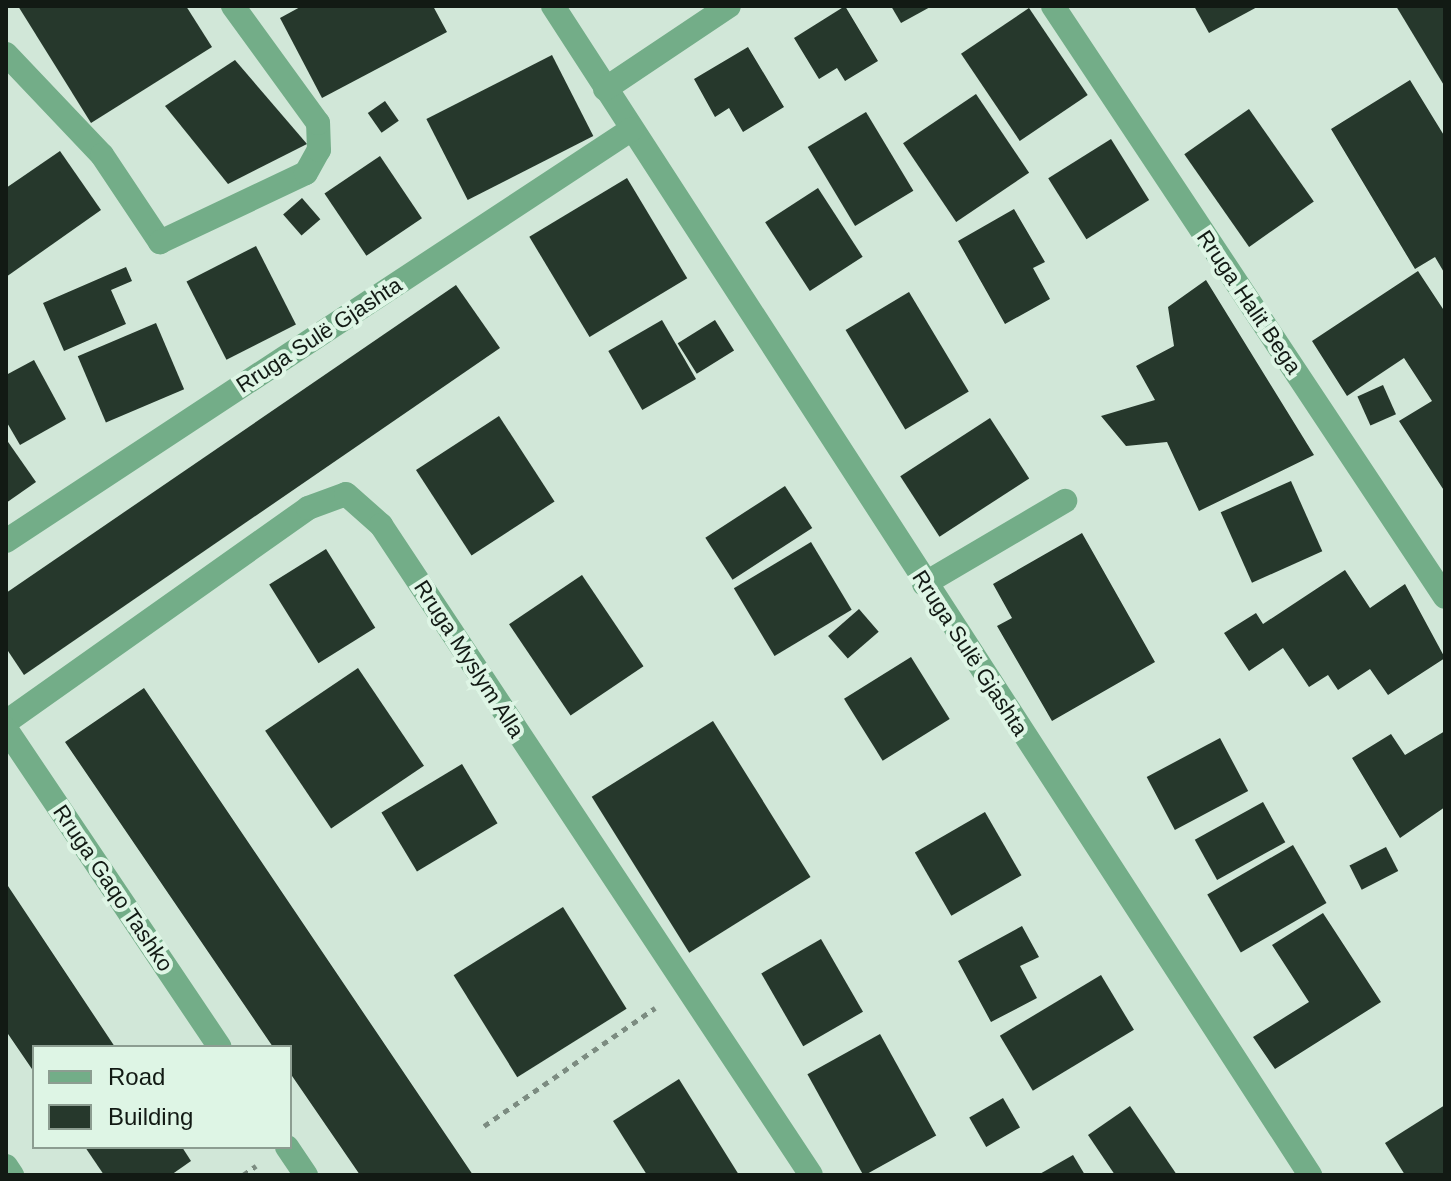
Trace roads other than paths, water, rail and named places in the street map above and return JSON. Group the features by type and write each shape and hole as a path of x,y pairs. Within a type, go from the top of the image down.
{"street":[{"path":"6,54 102,155 160,242 306,173 319,150 318,123 233,6"},
{"name":"Rruga Sulë Gjashta","path":"553,6 924,584 1310,1175"},
{"path":"605,89 729,6"},
{"name":"Rruga Halit Bega","path":"1053,6 1445,597"},
{"name":"Rruga Sulë Gjashta","path":"6,541 632,129"},
{"name":"Rruga Myslym Alla","path":"6,722 308,508 346,494 381,525 811,1175"},
{"path":"924,584 1065,501"},
{"name":"Rruga Gaqo Tashko","path":"6,729 219,1045"},
{"path":"288,1149 306,1175"},
{"path":"6,1166 12,1175"}]}
